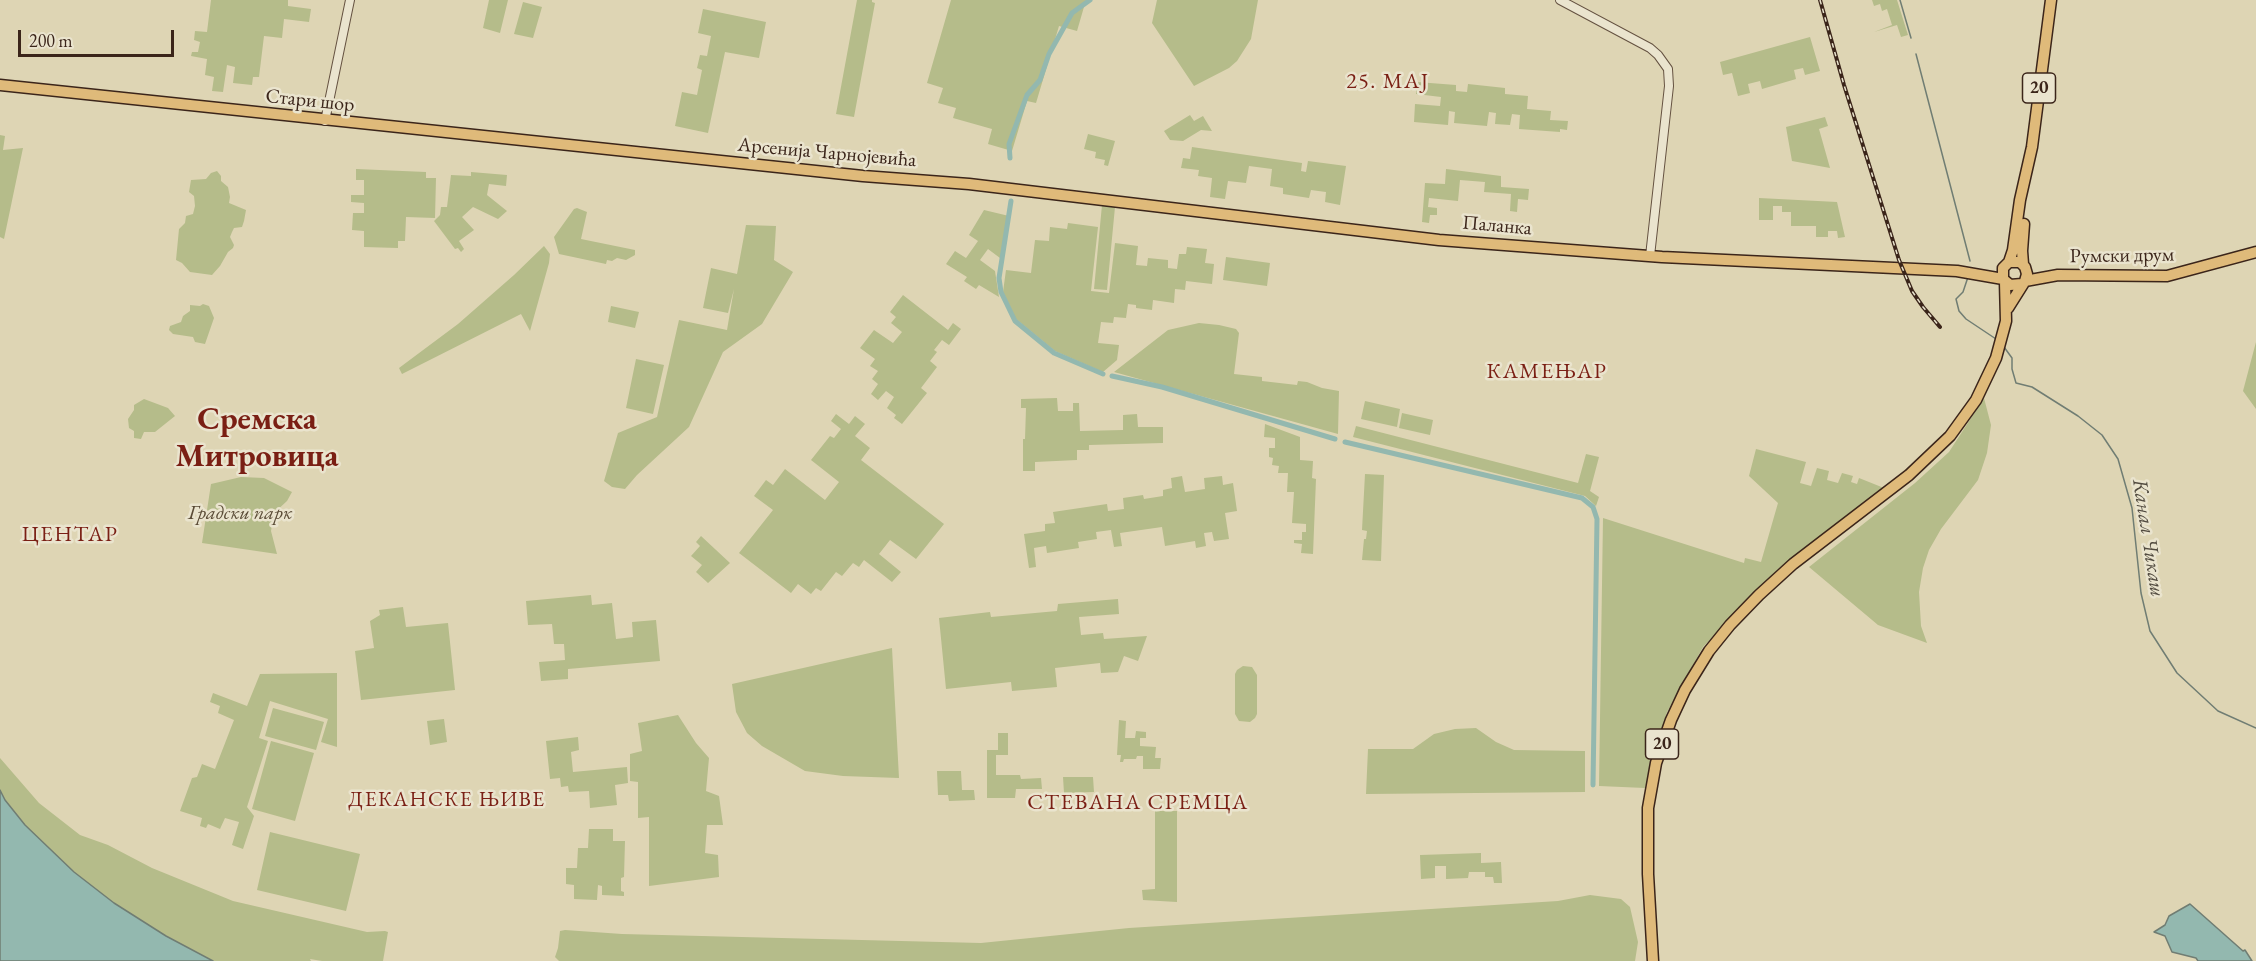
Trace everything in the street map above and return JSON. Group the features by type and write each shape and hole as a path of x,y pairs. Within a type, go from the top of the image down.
{"main road":[{"name":"20","path":"1653,961 1647,836 1652,785 1656,763 1671,720 1698,667 1730,625 1793,564 1938,450 1976,400 1991,371 2008,308 2027,274 2022,243 2027,176 2051,0"},
{"name":"Стари шор","path":"0,85 325,121 616,149"},
{"name":"Арсенија Чарнојевића","path":"616,149 1035,192"},
{"name":"20","path":"2008,308 2002,272 2013,250 2020,200 2027,176"},
{"name":"Паланка","path":"1035,192 1439,240 1650,256 1957,271 2004,281"},
{"name":"Румски друм","path":"2024,266 2058,275 2161,277 2256,252"},
{"path":"2007,264 2016,261 2024,266"},
{"name":"Паланка","path":"1957,271 2007,264"},
{"name":"Румски друм","path":"2023,283 2058,275"},
{"path":"2004,281 2013,286 2023,283"}],"street":[{"path":"325,121 350,0"},
{"path":"1560,0 1650,48 1659,55 1668,69 1669,86 1650,256"}],"green space":[{"path":"211,0 288,0 288,6 311,9 309,22 284,19 282,38 264,36 259,77 253,77 252,85 233,83 235,67 227,65 223,92 212,91 214,77 205,75 207,59 191,56 192,52 198,52 200,42 194,40 195,31 207,32"},
{"path":"489,0 508,0 500,33 483,28"},
{"path":"857,0 872,0 875,3 854,117 836,114"},
{"path":"951,0 1086,0 1077,31 1059,26 1036,103 1027,101 1012,151 988,144 992,129 953,118 956,108 938,103 943,88 927,83"},
{"path":"1157,0 1258,0 1251,39 1237,61 1229,68 1194,86 1152,23"},
{"path":"1872,0 1897,0 1908,35 1901,37 1897,25 1874,32 1892,25 1887,9 1882,11 1880,4 1874,6"},
{"path":"523,2 542,7 533,38 514,34"},
{"path":"703,9 766,22 759,58 725,52 708,133 675,126 682,92 697,95 702,70 697,68 700,55 707,56 711,36 698,33"},
{"path":"1810,37 1820,71 1805,75 1803,68 1794,70 1796,79 1762,89 1760,81 1748,84 1750,93 1738,96 1732,73 1723,75 1720,62"},
{"path":"1417,82 1456,85 1456,91 1467,92 1468,84 1505,88 1505,94 1528,96 1527,109 1551,111 1550,120 1568,121 1567,130 1560,129 1560,132 1519,129 1520,115 1512,114 1510,125 1495,124 1496,113 1489,112 1487,126 1454,123 1455,112 1449,111 1448,125 1414,122 1415,104 1440,106 1441,97 1416,94"},
{"path":"1190,115 1194,121 1203,116 1212,131 1201,130 1183,141 1170,140 1164,131"},
{"path":"1825,117 1828,126 1819,129 1830,168 1792,161 1786,127"},
{"path":"1088,134 1115,141 1108,166 1104,165 1105,160 1095,158 1096,152 1084,149"},
{"path":"0,135 5,136 3,150 23,148 4,239 0,237"},
{"path":"1192,147 1302,163 1301,171 1306,172 1308,161 1346,166 1340,205 1325,202 1326,192 1311,190 1309,198 1283,194 1283,188 1270,186 1272,169 1249,166 1246,183 1228,181 1225,199 1210,197 1212,178 1198,176 1199,170 1181,168 1183,158 1190,159"},
{"path":"356,169 426,172 426,178 436,178 435,218 406,217 405,241 398,241 398,248 364,247 364,231 352,230 353,213 364,213 364,203 351,202 351,195 364,195 364,180 356,180"},
{"path":"1446,169 1501,176 1501,187 1529,189 1528,200 1518,199 1517,212 1510,211 1511,194 1484,192 1485,182 1460,180 1458,201 1429,198 1428,207 1437,208 1437,215 1430,215 1429,223 1422,222 1425,183 1445,184"},
{"path":"217,171 221,176 221,181 228,187 229,203 246,210 244,221 242,227 234,228 230,237 233,248 212,275 190,272 176,260 179,229 185,223 186,216 193,214 195,206 194,196 189,192 191,180 206,179 211,173"},
{"path":"471,172 507,175 506,186 489,184 487,195 507,211 498,219 473,207 462,217 474,230 459,241 464,249 461,252 458,248 455,249 434,221 440,215 441,207 447,207 451,175 471,176"},
{"path":"1759,198 1837,202 1845,237 1838,238 1837,231 1828,231 1828,237 1816,237 1816,226 1791,226 1791,212 1782,212 1782,206 1773,206 1773,220 1759,220"},
{"path":"1102,205 1115,207 1107,290 1094,289"},
{"path":"577,208 587,212 581,239 635,250 635,255 626,260 617,258 612,261 607,260 606,264 559,254 554,237"},
{"path":"984,210 1009,216 1000,258 988,249 980,260 995,271 999,297 979,285 976,289 964,281 967,277 946,264 955,251 966,258 978,241 969,235"},
{"path":"1068,223 1098,227 1091,291 1109,293 1115,243 1138,246 1136,265 1147,266 1148,258 1168,260 1168,268 1177,269 1179,254 1186,254 1187,247 1207,249 1205,263 1214,264 1212,284 1186,281 1185,290 1175,289 1174,303 1153,300 1152,310 1136,308 1136,305 1128,304 1126,318 1114,317 1113,323 1101,322 1098,343 1119,345 1117,360 1103,372 1055,351 1016,319 1003,292 1006,270 1031,273 1035,240 1049,241 1050,227 1067,229"},
{"path":"746,225 776,226 774,260 793,272 762,324 723,352 689,427 625,489 612,487 604,481 618,433 657,417 679,320 727,330 734,289 728,313 703,308 711,268 737,274"},
{"path":"544,246 550,254 549,263 530,331 521,314 402,374 399,368 458,324"},
{"path":"1226,257 1270,263 1267,286 1223,280"},
{"path":"903,295 948,330 953,323 961,329 949,345 942,340 934,350 937,352 930,361 937,367 921,388 927,393 902,424 887,408 894,397 886,391 878,400 871,394 878,384 872,379 878,371 870,366 875,359 860,348 874,330 893,343 902,332 891,323 896,317 890,312"},
{"path":"190,305 209,306 214,318 205,344 195,342 193,337 173,334 169,330 170,326 181,322 183,316 190,311"},
{"path":"611,306 639,312 635,328 608,322"},
{"path":"1199,323 1236,329 1239,333 1234,374 1262,377 1262,381 1297,385 1298,381 1307,382 1339,391 1338,434 1114,372 1168,330"},
{"path":"2256,342 2256,409 2243,391"},
{"path":"636,359 664,365 653,414 626,408"},
{"path":"1057,398 1058,411 1073,411 1073,403 1079,403 1080,431 1123,430 1123,415 1137,414 1138,427 1163,427 1163,443 1089,445 1089,450 1077,450 1077,460 1035,462 1035,471 1023,471 1026,408 1021,408 1021,399"},
{"path":"1984,398 1991,425 1987,453 1978,480 1941,529 1929,550 1923,568 1919,592 1921,626 1927,643 1878,625 1809,567 1915,483 1949,452"},
{"path":"144,399 168,408 175,416 155,432 144,432 141,439 134,438 134,431 129,428 128,419 134,410 134,405"},
{"path":"1365,401 1400,409 1397,427 1361,419"},
{"path":"1402,413 1433,420 1430,435 1399,428"},
{"path":"836,414 849,424 855,416 865,424 855,436 870,448 861,460 944,524 916,559 890,540 879,554 901,572 892,582 864,560 859,567 853,563 842,576 836,572 821,591 816,588 811,594 798,584 791,593 739,553 773,510 754,496 766,480 773,485 785,469 825,500 839,482 811,460 830,436 834,438 841,429 831,421"},
{"path":"1265,424 1300,437 1300,460 1313,461 1312,478 1316,479 1313,554 1301,553 1302,544 1294,543 1294,540 1302,540 1302,532 1306,532 1306,524 1292,523 1294,492 1287,492 1288,473 1278,473 1279,466 1272,465 1273,458 1269,457 1269,448 1275,448 1275,438 1264,437"},
{"path":"1356,426 1578,483 1586,454 1599,457 1590,491 1599,497 1596,506 1585,496 1353,437"},
{"path":"1756,449 1806,462 1800,483 1811,486 1817,468 1829,471 1827,480 1838,483 1842,473 1853,476 1851,482 1857,484 1859,478 1884,488 1778,569 1703,647 1667,712 1645,788 1599,786 1603,518 1744,563 1745,558 1761,562 1778,503 1749,476"},
{"path":"1365,474 1384,475 1381,561 1362,560 1367,531 1362,530"},
{"path":"1182,476 1185,492 1205,489 1204,478 1222,476 1223,485 1233,483 1237,511 1225,513 1229,539 1214,541 1212,532 1204,533 1206,546 1196,548 1195,541 1165,546 1162,527 1120,533 1122,546 1114,547 1111,530 1096,532 1097,539 1078,542 1079,548 1047,553 1046,546 1034,548 1036,567 1029,568 1024,534 1045,531 1045,524 1055,523 1053,512 1107,504 1108,511 1124,509 1123,498 1143,495 1144,499 1163,496 1163,490 1172,488 1171,478"},
{"name":"Градски парк","path":"241,477 264,478 292,492 287,501 274,513 271,531 277,554 202,543 211,484"},
{"path":"701,536 730,563 708,583 696,572 702,565 691,556 700,546 696,542"},
{"path":"591,595 592,605 612,603 616,639 633,637 632,622 656,620 660,661 568,669 568,679 541,681 539,662 565,660 564,644 554,644 552,624 528,625 526,601"},
{"path":"1118,599 1119,614 1079,617 1081,635 1103,633 1104,639 1147,636 1138,661 1124,656 1118,672 1101,673 1100,663 1055,668 1057,687 1012,691 1011,682 946,689 939,618 990,612 991,617 1057,611 1058,604"},
{"path":"403,607 406,627 448,623 455,690 361,700 355,651 374,648 370,621 380,615 379,610"},
{"path":"892,648 899,778 843,776 805,771 762,746 747,733 736,712 732,684"},
{"path":"1243,666 1252,667 1257,675 1257,714 1250,722 1239,721 1235,714 1235,674"},
{"path":"337,673 337,747 321,742 328,719 270,701 259,738 268,741 247,807 254,816 243,849 232,845 239,822 225,818 220,829 208,824 206,828 200,826 202,818 180,811 192,778 197,777 202,764 215,769 234,720 218,713 220,706 210,702 213,693 247,706 260,674"},
{"path":"273,708 324,722 316,750 265,736"},
{"path":"678,715 709,758 706,791 719,796 723,825 707,825 705,853 718,855 719,877 649,886 649,817 638,818 638,782 630,781 630,754 642,751 638,723"},
{"path":"444,719 447,742 430,745 427,721"},
{"path":"1119,720 1126,721 1125,738 1135,738 1136,731 1146,732 1146,738 1140,738 1140,746 1156,747 1155,758 1161,758 1160,769 1143,769 1143,756 1137,756 1136,759 1124,759 1120,762 1121,755 1117,755"},
{"path":"1476,728 1496,742 1514,750 1585,751 1585,792 1366,794 1368,749 1413,749 1434,734 1455,729"},
{"path":"998,733 1008,733 1008,755 996,755 996,775 1020,775 1021,779 1041,778 1042,789 1016,789 1015,798 987,798 987,750 998,750"},
{"path":"578,737 579,750 571,752 573,772 627,767 628,783 615,785 617,805 590,808 589,791 569,792 568,786 561,787 560,778 550,779 546,741"},
{"path":"271,741 314,753 295,821 252,809"},
{"path":"0,758 39,803 80,835 108,845 152,868 233,901 367,932 388,932 383,961 310,959 311,961 213,961 166,936 114,903 42,843 5,800 0,790"},
{"path":"937,771 961,771 962,790 974,790 975,800 949,801 948,795 938,795"},
{"path":"1063,777 1093,777 1094,792 1064,793"},
{"path":"1155,811 1177,811 1177,902 1143,900 1142,890 1155,889"},
{"path":"589,829 613,829 613,841 625,841 624,877 621,878 621,891 624,892 624,896 602,895 602,886 598,885 597,900 574,899 574,885 566,884 566,868 577,868 578,848 588,848"},
{"path":"270,832 360,854 346,911 257,890"},
{"path":"1481,853 1481,863 1501,862 1502,883 1494,883 1493,877 1485,877 1485,872 1469,872 1468,878 1446,879 1446,866 1435,866 1435,878 1421,879 1420,855"},
{"path":"1590,895 1621,899 1630,907 1638,942 1635,961 559,961 555,957 560,931 565,930 622,934 981,943 1129,928 1558,901"}],"water":[{"path":"0,790 25,825 74,872 114,903 166,936 213,961 0,961"},
{"path":"2190,904 2243,951 2245,950 2252,961 2198,961 2196,958 2172,952 2165,936 2154,932 2165,925 2169,916"}],"waterway":[{"path":"1010,158 1009,144 1027,95 1040,80 1049,54 1072,13 1090,0"},
{"name":"Канал Чикаш","path":"1900,0 1911,38"},
{"name":"Канал Чикаш","path":"1916,54 1970,261"},
{"path":"1011,201 999,278 1001,292 1015,321 1054,353 1103,374"},
{"name":"Канал Чикаш","path":"1968,277 1963,292 1956,299 1959,311 1966,319 1996,339"},
{"name":"Канал Чикаш","path":"2004,347 2012,358 2016,383 2032,387 2078,416 2102,435 2118,459 2132,508 2141,593 2150,631 2177,673 2218,711 2256,728"},
{"path":"1112,376 1162,387 1335,439"},
{"path":"1345,442 1582,498 1593,507 1597,519 1593,785"}],"railway":[{"path":"1820,0 1899,260 1912,291 1940,327"}],"district":[{"name":"25. МАЈ","path":"1388,82"},
{"name":"КАМЕЊАР","path":"1547,372"},
{"name":"Сремска Митровица","path":"257,438"},
{"name":"ЦЕНТАР","path":"70,535"},
{"name":"ДЕКАНСКЕ ЊИВЕ","path":"447,800"},
{"name":"СТЕВАНА СРЕМЦА","path":"1138,803"}]}
